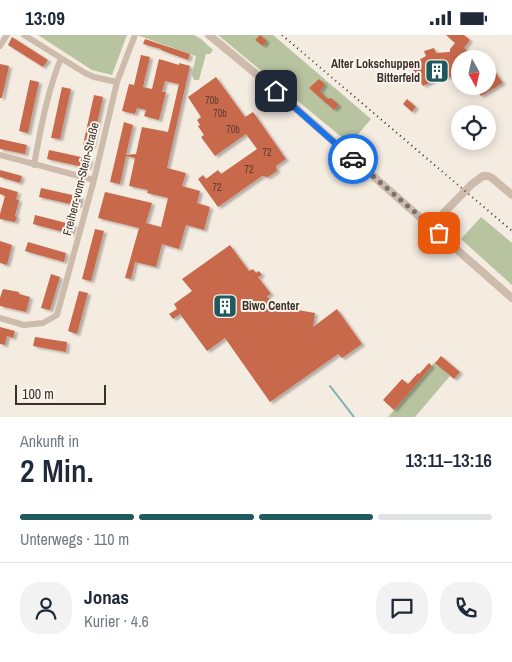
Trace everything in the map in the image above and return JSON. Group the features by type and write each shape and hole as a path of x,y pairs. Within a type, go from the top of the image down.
{"street":[{"path":"0,47 7,35"},
{"path":"24,35 85,73 117,83"},
{"name":"Freiherr-vom-Stein-Straße","path":"0,318 24,325 43,323 57,315 94,180 117,83 135,35"},
{"path":"209,35 512,298"},
{"path":"34,165 44,109 61,58"},
{"path":"0,155 94,180"},
{"path":"431,226 483,176 492,178 512,195"}],"green space":[{"path":"38,35 127,35 112,75 92,70"},
{"path":"137,35 194,35 213,50 210,54 206,54 199,80 194,80 192,75 196,56"},
{"path":"218,35 273,35 371,119 350,144"},
{"path":"481,217 512,243 512,285 461,239"},
{"path":"435,362 450,376 415,417 388,417"}],"building":[{"path":"260,35 267,41 263,46 255,40"},
{"name":"Alter Lokschuppen Bitterfeld","path":"446,35 464,35 470,40 464,48 466,50 451,50 451,77 443,77 423,86 410,65 426,56 424,51 434,48 436,53 450,52 450,49 455,43"},
{"path":"12,37 48,60 43,67 8,45"},
{"path":"145,39 190,54 188,60 143,44"},
{"path":"141,55 150,57 143,87 152,89 159,59 190,66 167,168 186,173 182,186 200,191 197,203 210,207 204,230 186,225 179,249 162,244 156,267 135,262 131,279 125,278 139,228 98,218 105,192 152,203 146,223 161,227 168,198 147,193 148,190 129,186 135,158 126,156 120,184 110,182 124,122 133,125 126,155 136,154 142,127 168,132 179,84 165,81 162,92 166,92 159,120 144,116 146,110 137,108 135,114 122,111 129,84 134,85"},
{"path":"0,64 9,66 2,98 0,98"},
{"path":"496,73 503,83 496,87"},
{"path":"216,77 245,117 253,112 286,159 276,166 277,171 268,177 262,176 218,207 198,179 203,175 206,179 218,170 221,174 257,149 246,134 215,156 201,137 204,135 198,126 200,125 197,120 201,117 188,97"},
{"path":"319,79 325,84 320,91 327,99 331,98 339,105 334,110 309,88"},
{"path":"30,80 39,82 28,133 19,131"},
{"path":"62,87 71,89 60,139 51,138"},
{"path":"94,95 103,97 92,147 83,145"},
{"path":"407,99 416,107 412,112 403,104"},
{"path":"0,139 27,145 25,154 0,149"},
{"path":"49,150 90,159 88,168 47,159"},
{"path":"0,170 22,176 20,183 0,177"},
{"path":"0,187 18,192 16,199 19,200 15,222 0,219 5,196 0,194"},
{"path":"41,188 81,197 79,206 39,197"},
{"path":"35,215 74,225 71,234 33,224"},
{"path":"95,229 104,231 91,281 82,279"},
{"path":"0,241 12,245 7,265 0,263"},
{"path":"28,242 66,253 64,262 25,251"},
{"name":"Biwo Center","path":"230,245 249,271 253,269 256,273 259,271 262,275 258,277 271,294 267,296 274,306 315,313 313,327 337,309 362,344 342,358 338,354 270,402 225,338 207,351 180,314 173,319 169,314 177,309 174,304 192,291 182,279"},
{"path":"51,274 60,277 50,310 41,308"},
{"path":"3,289 19,292 19,294 30,297 26,312 0,306"},
{"path":"79,291 88,293 77,334 68,331"},
{"path":"0,327 15,331 13,338 7,336 5,345 0,344"},
{"path":"35,337 67,342 66,352 33,346"},
{"path":"441,356 460,372 454,379 435,363"},
{"path":"429,363 432,366 394,410 383,400 402,379 408,384"}],"waterway":[{"path":"330,386 354,417"}],"railway":[{"path":"282,35 512,231"}],"way so far":[{"path":"353,159 439,233"}],"place":[{"name":"Alter Lokschuppen Bitterfeld","path":"437,71"},
{"name":"Biwo Center","path":"225,306"}],"route":[{"path":"276,91 353,159"}]}
